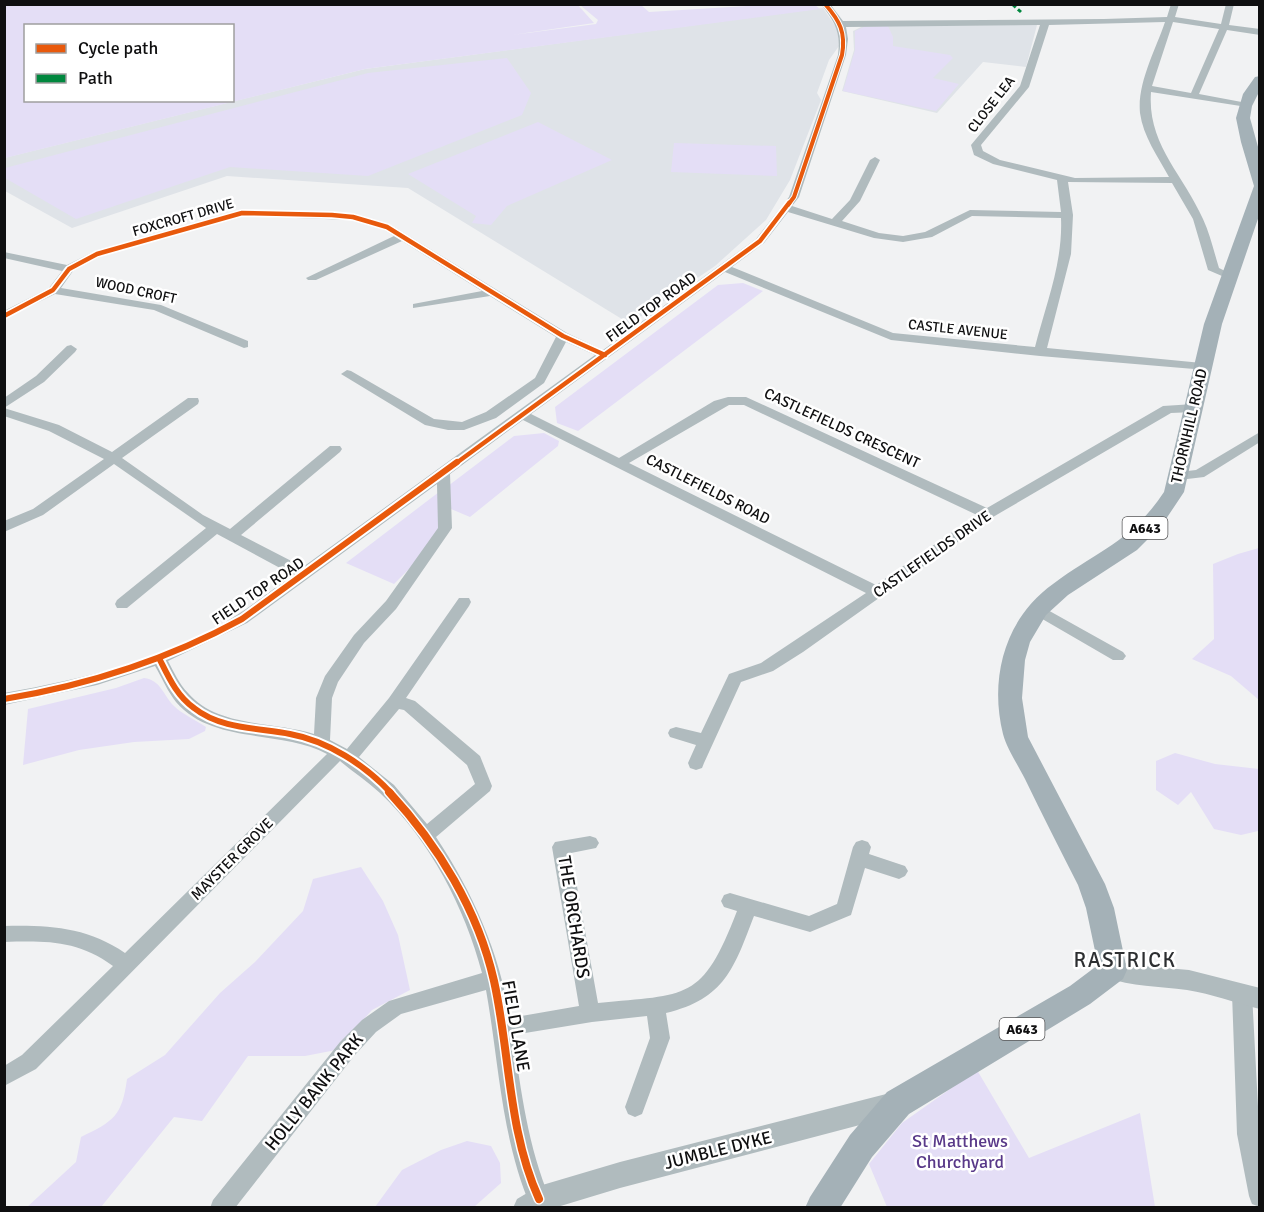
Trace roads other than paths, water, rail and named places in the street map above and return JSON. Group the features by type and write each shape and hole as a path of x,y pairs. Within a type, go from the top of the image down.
{"main road":[{"path":"1260,80 1250,91 1244,105 1244,133 1260,183"},
{"name":"A643","path":"1229,276 1257,211 1260,189"},
{"name":"THORNHILL ROAD","path":"1113,970 1100,908 1091,884 1016,737 1010,715 1008,694 1014,654 1023,632 1037,609 1053,594 1112,557 1134,539 1166,506 1179,476 1202,367 1229,276"},
{"name":"A643","path":"821,1208 861,1146 898,1103 1080,995 1113,970"}],"street":[{"path":"825,4 842,24 1171,19 1260,32"},
{"path":"1175,4 1147,88 1145,112 1148,128 1198,219 1214,270 1229,276"},
{"path":"1194,96 1224,27 1230,4"},
{"name":"CLOSE LEA","path":"1045,22 1024,87 980,140 976,149 986,159 1062,178"},
{"name":"FIELD TOP ROAD","path":"4,699 74,686 160,660 215,635 242,619 524,416 759,241 794,197 842,55 845,39 842,24"},
{"path":"1147,88 1244,105"},
{"path":"835,222 855,201 875,160"},
{"path":"1040,352 1064,268 1069,241 1068,215 1062,178 1086,182 1177,180"},
{"path":"787,208 878,236 914,239 928,235 970,213 1068,215"},
{"name":"FOXCROFT DRIVE","path":"4,316 53,290 69,268 97,254 250,212 353,217 387,227 563,336 605,355"},
{"path":"312,278 403,236"},
{"path":"4,255 69,268"},
{"name":"CASTLE AVENUE","path":"725,268 891,336 1202,367"},
{"name":"WOOD CROFT","path":"53,290 157,307 244,344"},
{"path":"417,306 493,292"},
{"path":"347,374 430,422 448,426 464,426 491,415 540,380 563,336"},
{"path":"71,349 5,411 54,428 116,459 184,510 305,574"},
{"path":"4,527 38,512 116,459 193,401"},
{"name":"CASTLEFIELDS CRESCENT","path":"620,463 719,404 728,401 747,401 988,514"},
{"name":"CASTLEFIELDS DRIVE","path":"696,763 735,678 775,663 988,514 1040,482 1168,409 1194,408"},
{"name":"CASTLEFIELDS ROAD","path":"524,416 876,592"},
{"path":"1179,476 1199,474 1260,436"},
{"path":"232,535 335,449"},
{"path":"336,752 324,698 330,680 359,639 391,605 445,528 443,474"},
{"path":"122,604 216,527"},
{"path":"336,752 394,702 464,602"},
{"path":"1037,609 1118,656"},
{"path":"160,660 182,699 210,717 225,723 292,734 336,752"},
{"path":"394,702 410,705 474,761 484,786 426,835"},
{"path":"676,733 706,741"},
{"name":"FIELD LANE","path":"336,752 393,795 426,835 451,875 472,918 493,979 532,1203"},
{"name":"MAYSTER GROVE","path":"4,1077 29,1062 336,752"},
{"name":"THE ORCHARDS","path":"590,843 561,848 590,1013"},
{"path":"502,1028 689,999 704,990 724,962 739,903 810,924 845,909 860,853 899,871"},
{"path":"4,934 61,933 78,937 108,950 127,965"},
{"path":"1113,970 1132,975 1189,980 1251,996 1247,1134 1260,1196"},
{"name":"HOLLY BANK PARK","path":"221,1208 347,1049 369,1026 396,1007 493,979"},
{"path":"635,1107 660,1038 655,1005"},
{"name":"JUMBLE DYKE","path":"532,1203 620,1175 898,1103"}],"district":[{"name":"RASTRICK","path":"1125,960"}],"park label":[{"name":"St Matthews Churchyard","path":"960,1151"}]}
